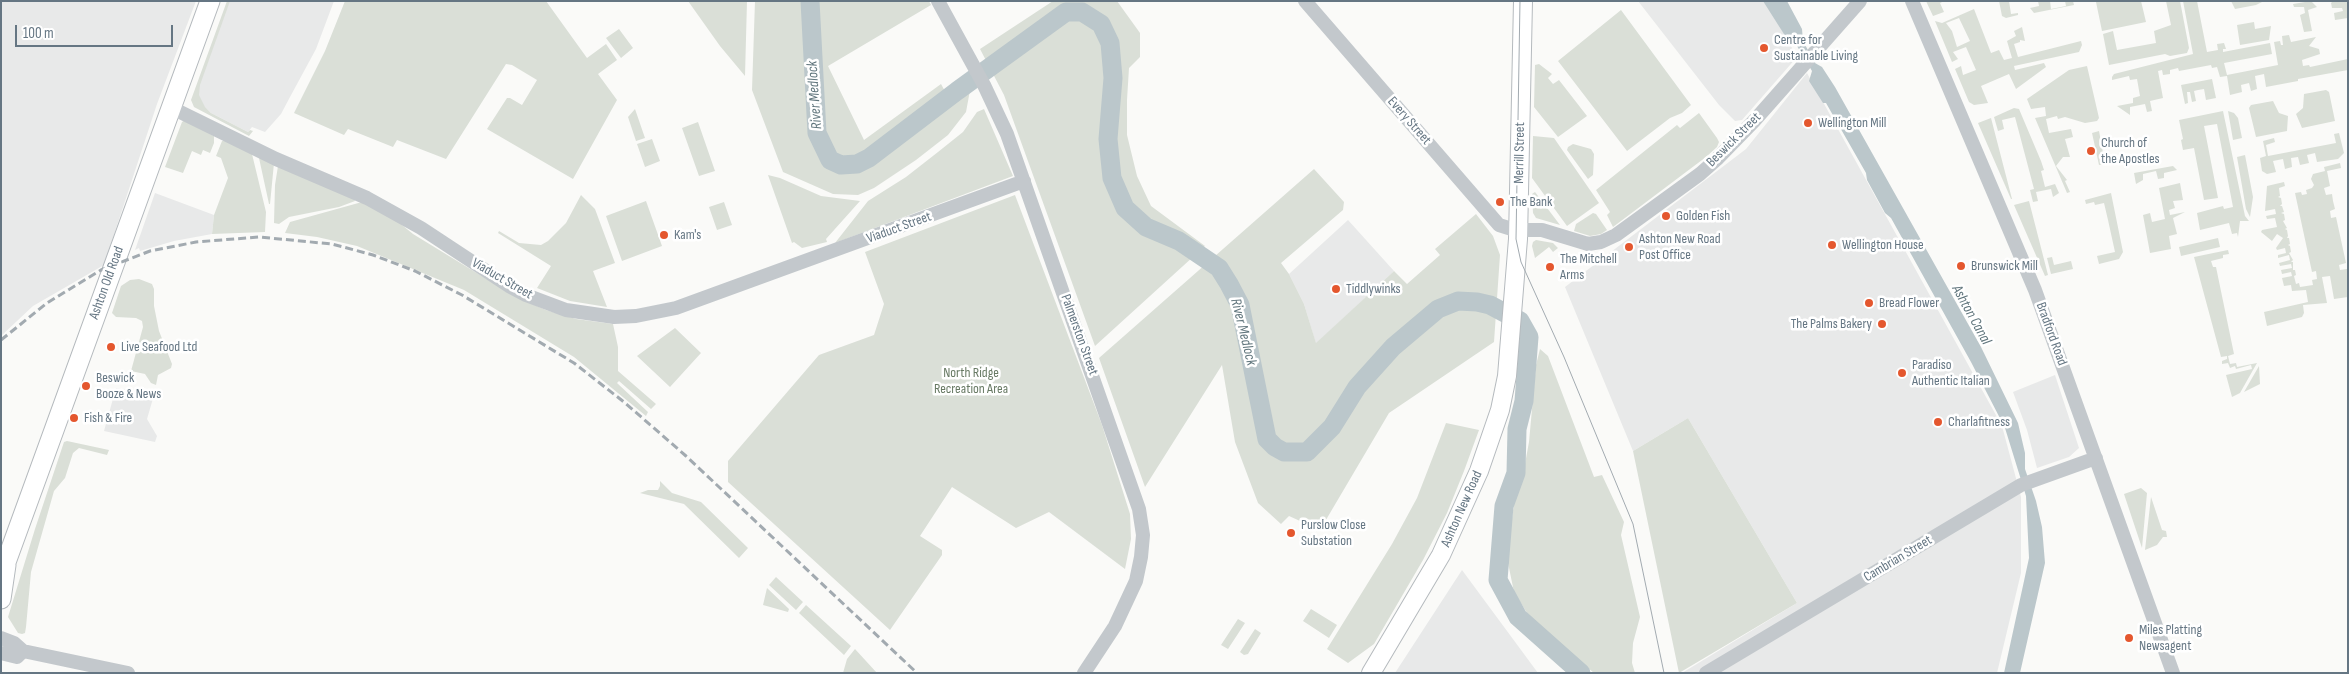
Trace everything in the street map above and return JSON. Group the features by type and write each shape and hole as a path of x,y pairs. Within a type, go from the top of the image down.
{"highway":[{"name":"Ashton Old Road","path":"1,599 4,571 210,1"}],"main road":[{"name":"Merrill Street","path":"1514,304 1518,231 1524,1"},
{"name":"Ashton New Road","path":"1371,673 1441,555 1479,471 1500,410 1507,376 1514,304"}],"street":[{"name":"Palmerston Street","path":"938,1 967,52 1007,134 1134,491 1143,535 1136,581 1127,604 1115,626 1084,673"},
{"name":"Every Street","path":"1305,1 1494,220 1499,225 1518,231"},
{"name":"Beswick Street","path":"1518,231 1542,230 1582,243 1601,242 1616,235 1700,174 1732,144 1860,1"},
{"name":"Bradford Road","path":"1912,1 2035,290 2173,673"},
{"name":"Viaduct Street","path":"172,108 276,159 367,198 421,228 509,286 526,295 566,310 614,317 644,315 676,308 1024,181"},
{"name":"Cambrian Street","path":"1706,673 2021,485 2096,458"},
{"path":"1,638 14,643 23,651 128,673"},
{"path":"1,653 17,657 23,651"}],"shaded area":[{"path":"1,1 196,1 157,104 104,265 33,306 1,336"},
{"path":"229,1 334,1 316,49 281,114 265,132 252,127 248,132 211,113 200,103 197,94 199,82"},
{"path":"1638,1 1766,1 1797,57 1742,120 1735,121 1719,105"},
{"path":"1763,1 1787,1 1802,29 1803,41 1815,63 1822,67 1835,87 1981,347 2018,423 2025,453 2025,469 2036,501 2042,527 2045,563 2020,673 2004,673 2029,558 2026,496 2005,428 1971,362 1891,218 1885,213 1867,180 1866,173 1826,103 1823,103 1809,81 1812,71 1797,46 1789,42"},
{"path":"1807,73 2002,426 2021,497 2021,573 1997,673 1682,673 1797,603 1688,418 1633,451 1565,287 1746,149"},
{"path":"155,193 214,215 212,234 174,241 140,251 139,248 135,250"},
{"name":"Tiddlywinks","path":"1348,220 1394,271 1316,344 1304,304 1289,274"},
{"path":"2055,375 2079,448 2069,457 2037,468 2027,430 2013,392"},
{"path":"116,388 154,395 147,419 157,436 155,442 104,431"},
{"path":"1462,570 1538,673 1395,673"}],"green space":[{"path":"227,1 230,1 200,85 199,95 205,107 211,113 248,132 250,130 253,131 249,136 194,107 191,100"},
{"path":"345,1 546,1 587,58 606,44 617,60 598,74 617,100 573,179 487,129 507,98 522,105 537,80 512,65 506,64 446,159 397,140 393,147 348,129 344,135 294,113 325,51"},
{"path":"688,1 747,1 745,76 720,46"},
{"path":"755,1 802,1 812,132 826,164 850,169 878,159 886,145 933,116 971,85 966,112 948,135 916,160 874,188 858,195 833,194 783,172 752,90"},
{"path":"812,1 929,1 931,5 828,66 864,140 941,84 947,95 871,152 855,159 841,159 834,154 823,132"},
{"path":"1053,1 1117,1 1140,33 1140,57 1129,68 1127,100 1127,135 1137,176 1151,206 1205,246 1095,346 1004,95 980,49"},
{"path":"1926,1 1944,1 1940,3 1944,12 1933,16"},
{"path":"1999,1 2009,1 2011,14 2018,13 2018,15 2006,18 2002,16"},
{"path":"2038,1 2050,1 2051,9 2066,6 2065,1 2073,1 2074,5 2034,13 2030,8 2039,6"},
{"path":"2141,1 2146,22 2102,31 2096,2"},
{"path":"2166,1 2180,1 2189,48 2187,53 2170,56 2165,54 2109,65 2103,34 2113,31 2117,50 2156,43 2154,31 2171,25"},
{"path":"2183,1 2197,1 2207,52 2218,50 2217,44 2224,43 2226,49 2223,49 2223,52 2270,43 2272,54 2224,63 2227,75 2278,65 2274,42 2280,41 2281,45 2283,45 2282,36 2289,35 2291,42 2316,37 2309,46 2319,49 2320,54 2302,60 2303,66 2309,65 2310,67 2348,59 2348,70 2266,87 2264,74 2255,76 2257,89 2251,91 2249,83 2241,85 2242,92 2230,95 2227,76 2220,77 2217,67 2212,68 2211,65 2179,71 2178,68 2170,70 2170,74 2163,75 2162,70 2158,71 2163,98 2150,101 2152,111 2147,112 2145,104 2130,107 2130,115 2117,106 2133,103 2133,98 2140,96 2137,79 2130,80 2129,76 2112,80 2112,77 2114,74 2193,54"},
{"path":"2231,1 2264,1 2256,5 2235,9"},
{"path":"2311,1 2317,7 2308,10 2312,31 2304,32 2300,15 2305,13 2304,7 2294,7 2293,4"},
{"path":"2333,1 2348,1 2348,18 2335,20 2334,13 2343,11 2342,8 2332,8 2331,3"},
{"path":"1974,9 1991,53 1999,50 2004,60 2012,58 2007,41 2016,36 2014,31 2022,27 2025,41 2020,40 2020,42 2014,44 2018,57 2081,41 2082,45 2079,52 2014,66 2015,70 2044,63 2046,67 2016,89 2009,74 1981,86 1988,103 1974,105 1969,102 1955,69 1961,66 1963,75 1976,70 1966,47 1953,52 1958,59 1952,62 1935,21 1942,23","holes":["1959,18 1970,41 1957,47 1952,31 1946,23"]},
{"path":"1621,10 1691,105 1682,113 1670,118 1627,151 1558,61"},
{"path":"2254,22 2255,29 2271,26 2269,40 2240,45 2237,25"},
{"path":"619,29 633,48 621,58 606,38"},
{"path":"1539,64 1552,74 1548,78 1553,84 1559,80 1587,116 1558,137 1534,107 1535,65"},
{"path":"2087,66 2099,118 2097,121 2085,123 2065,117 2058,119 2057,116 2046,119 2049,133 2071,129 2073,137 2065,139 2070,157 2063,157 2056,166 2067,180 2065,181 2070,192 2067,193 2035,118 2046,116 2045,107 2031,109 2027,99 2069,70"},
{"path":"2212,79 2216,98 2206,100 2204,89 2194,91 2196,101 2192,102 2190,92 2187,92 2188,103 2185,104 2181,85"},
{"path":"2326,90 2329,92 2335,121 2302,128 2296,114 2303,108 2304,94"},
{"path":"2273,101 2279,113 2288,116 2287,131 2256,137 2249,108 2251,105"},
{"path":"2014,108 2019,109 2041,161 2044,170 2041,171 2045,187 2055,184 2059,193 2053,197 2051,189 2036,192 2038,201 2033,202 2030,190 2034,189 2015,117 2002,120 2004,129 1998,131 1994,117"},
{"path":"635,109 645,138 636,141 628,117"},
{"path":"984,109 1013,176 835,243 868,201 906,177 938,152 963,132 977,112"},
{"path":"2223,111 2245,216 2249,221 2240,221 2238,237 2237,233 2232,234 2229,223 2200,230 2197,213 2223,206 2224,209 2233,207 2217,124 2204,126 2218,198 2204,200 2194,148 2183,150 2181,140 2183,139 2179,120"},
{"path":"2228,111 2234,113 2238,118 2242,138 2233,140"},
{"path":"1699,113 1717,138 1719,142 1717,147 1613,227 1607,215 1610,212 1596,190 1677,125 1680,128"},
{"path":"1991,118 2012,199 1978,123"},
{"path":"185,120 214,136 214,143 210,153 203,150 201,155 192,151 183,173 165,167 182,122"},
{"path":"698,122 715,171 699,176 682,128"},
{"path":"2099,131 2105,164 2099,165 2092,133"},
{"path":"2339,133 2344,153 2338,159 2317,162 2315,153 2307,155 2309,163 2300,165 2298,157 2291,158 2292,167 2285,169 2283,159 2273,161 2276,172 2267,174 2262,171 2260,158 2266,156 2263,141 2274,138 2275,142 2266,145 2268,156 2336,143 2334,134"},
{"path":"1533,136 1554,138 1599,203 1567,226 1532,178"},
{"path":"652,139 660,161 645,167 637,144"},
{"path":"222,141 226,141 252,154 266,212 265,232 212,234 214,215 228,178 221,158 216,156"},
{"path":"1573,144 1591,149 1594,154 1593,175 1588,179 1567,150"},
{"path":"2245,155 2253,197 2250,217 2246,209 2237,157"},
{"path":"259,158 274,163 270,204 269,204"},
{"path":"2340,163 2341,168 2327,171 2330,186 2324,188 2326,195 2332,194 2335,209 2330,211 2331,218 2336,217 2346,263 2339,265 2340,270 2347,269 2348,297 2334,299 2330,276 2322,277 2327,303 2303,305 2304,313 2302,317 2267,326 2264,312 2308,302 2306,290 2292,291 2291,285 2284,286 2282,278 2292,276 2291,272 2282,274 2281,270 2292,268 2291,264 2280,266 2279,263 2290,260 2289,255 2278,258 2278,255 2286,253 2285,248 2277,250 2276,248 2283,238 2277,234 2272,241 2261,232 2262,230 2277,227 2275,218 2267,219 2266,216 2276,214 2275,209 2265,211 2267,186 2284,182 2285,186 2279,188 2280,196 2278,197 2281,198 2282,204 2280,206 2282,206 2284,212 2281,213 2284,214 2285,220 2283,221 2287,228 2285,229 2287,230 2287,238 2289,238 2290,244 2288,245 2291,252 2289,253 2293,260 2291,262 2293,262 2293,270 2295,270 2296,284 2299,283 2300,287 2313,285 2312,280 2317,279 2316,271 2312,272 2295,193 2307,194 2306,190 2314,185 2311,179 2313,174 2325,171 2324,167"},
{"path":"278,166 355,201 339,207 289,217 279,224 274,223 275,185"},
{"path":"2173,166 2177,170 2164,173 2164,178 2158,179 2156,171 2143,174 2143,180 2136,184 2134,173"},
{"path":"1314,169 1344,202 1343,210 1281,263 1289,274 1304,304 1316,343 1394,271 1407,284 1440,255 1435,249 1476,214 1493,236 1500,255 1494,342 1389,413 1320,530 1289,516 1281,524 1258,503 1235,442 1222,365 1145,487 1099,358"},
{"path":"768,175 780,178 821,196 860,201 826,239 827,242 802,248 794,242 792,243"},
{"path":"2180,183 2183,200 2173,201 2175,208 2169,210 2170,215 2185,212 2173,218 2177,234 2169,236 2171,249 2150,253 2143,215 2150,213 2152,222 2165,219 2159,188"},
{"path":"1535,192 1560,225 1536,218 1533,213 1532,194"},
{"path":"2111,193 2123,252 2119,259 2099,264 2097,256 2115,252 2108,220 2104,203 2095,205 2094,202 2086,204 2085,200"},
{"path":"581,195 595,209 615,263 593,271 607,307 570,301 537,288 551,266 498,233 499,231 519,243 541,245 548,241 566,223"},
{"name":"North Ridge Recreation Area","path":"1015,195 1102,425 1130,514 1131,539 1125,569 1049,512 1016,528 952,487 920,536 942,550 942,555 890,630 728,482 728,461 819,355 874,335 884,304 865,252"},
{"path":"646,201 662,246 622,261 606,216"},
{"path":"2029,201 2048,275 2045,276 2014,205"},
{"path":"362,202 396,220 413,234 516,297 546,310 576,319 613,324 618,347 618,371 656,404 651,409 619,381 617,383 648,412 646,416 574,357 464,290 357,246 317,237 285,233 290,222"},
{"path":"724,202 732,225 717,230 709,207"},
{"path":"1593,213 1596,214 1607,230 1601,234 1590,236 1574,231 1576,224"},
{"path":"2218,238 2220,247 2181,256 2179,247"},
{"path":"1536,240 1553,243 1558,248 1553,252 1549,247 1535,258 1532,246"},
{"path":"2228,250 2229,254 2223,255 2223,258 2211,261 2213,267 2216,267 2234,354 2228,356 2230,364 2236,363 2237,367 2257,363 2240,393 2232,397 2226,375 2252,369 2251,365 2236,369 2235,366 2230,368 2228,363 2222,364 2222,361 2227,359 2227,356 2221,357 2194,257"},
{"path":"2052,257 2054,265 2071,261 2073,269 2051,274 2047,258"},
{"path":"139,279 152,284 154,289 154,306 159,331 172,364 171,368 158,375 156,385 151,383 145,374 131,371 143,327 142,321 136,318 116,317 112,313 121,286 130,280"},
{"path":"675,328 701,353 670,387 637,356"},
{"path":"1540,349 1548,356 1594,477 1602,475 1624,522 1621,535 1640,617 1633,643 1632,663 1635,673 1594,673 1532,621 1514,592 1508,563 1509,541 1514,503 1522,480 1529,442 1536,365"},
{"path":"2259,366 2260,384 2244,392"},
{"path":"1688,418 1797,603 1679,673 1633,451"},
{"path":"1446,423 1479,430 1447,513 1423,560 1374,644 1348,663 1327,649 1392,544 1417,498"},
{"path":"67,441 109,450 107,455 79,448 73,453 65,478 54,491 31,572 26,627 25,633 22,634 18,633 8,617 64,442"},
{"path":"660,481 672,493 701,502 748,548 739,558 684,504 640,493 648,490 658,490"},
{"path":"2141,488 2147,493 2142,548 2124,494"},
{"path":"2151,497 2162,530 2166,531 2167,537 2163,537 2157,545 2145,550"},
{"path":"776,577 803,602 796,610 769,585"},
{"path":"767,588 789,609 788,612 763,605"},
{"path":"806,605 851,646 844,655 799,613"},
{"path":"1311,609 1337,625 1329,638 1303,621"},
{"path":"1238,619 1245,623 1228,649 1221,645"},
{"path":"1255,629 1261,633 1248,654 1244,655 1240,652"},
{"path":"855,649 877,673 843,673 847,659"}],"waterway":[{"name":"River Medlock","path":"810,1 817,133 830,160 841,165 857,164 869,158 1066,12 1082,12 1101,24 1110,43 1113,78 1108,139 1112,178 1125,208 1146,227 1179,241 1219,268 1240,305 1267,439 1284,452 1307,452 1332,427 1357,387 1393,347 1438,309 1458,301 1477,302 1490,305 1520,321 1529,337 1524,401 1517,429 1516,473 1504,506 1498,580 1518,617 1581,673"}],"tram line":[{"path":"1520,1 1516,239 1521,262 1564,357 1633,524 1664,673"}],"railway":[{"path":"1,340 47,303 101,270 150,251 196,242 259,237 332,244 373,255 415,271 462,295 574,363 624,402 686,456 917,673"}],"place":[{"name":"Centre for Sustainable Living","path":"1764,48"},
{"name":"Wellington Mill","path":"1808,123"},
{"name":"Church of the Apostles","path":"2091,151"},
{"name":"The Bank","path":"1500,202"},
{"name":"Golden Fish","path":"1666,216"},
{"name":"Kam's","path":"664,235"},
{"name":"Wellington House","path":"1832,245"},
{"name":"Ashton New Road Post Office","path":"1629,247"},
{"name":"Brunswick Mill","path":"1961,266"},
{"name":"The Mitchell Arms","path":"1550,267"},
{"name":"Tiddlywinks","path":"1336,289"},
{"name":"Bread Flower","path":"1869,303"},
{"name":"The Palms Bakery","path":"1882,324"},
{"name":"Live Seafood Ltd","path":"111,347"},
{"name":"Paradiso Authentic Italian","path":"1902,373"},
{"name":"Beswick Booze & News","path":"86,386"},
{"name":"Fish & Fire","path":"74,418"},
{"name":"Charlafitness","path":"1938,422"},
{"name":"Purslow Close Substation","path":"1291,533"},
{"name":"Miles Platting Newsagent","path":"2129,638"}],"water label":[{"name":"Ashton Canal","path":"1971,315"}]}
